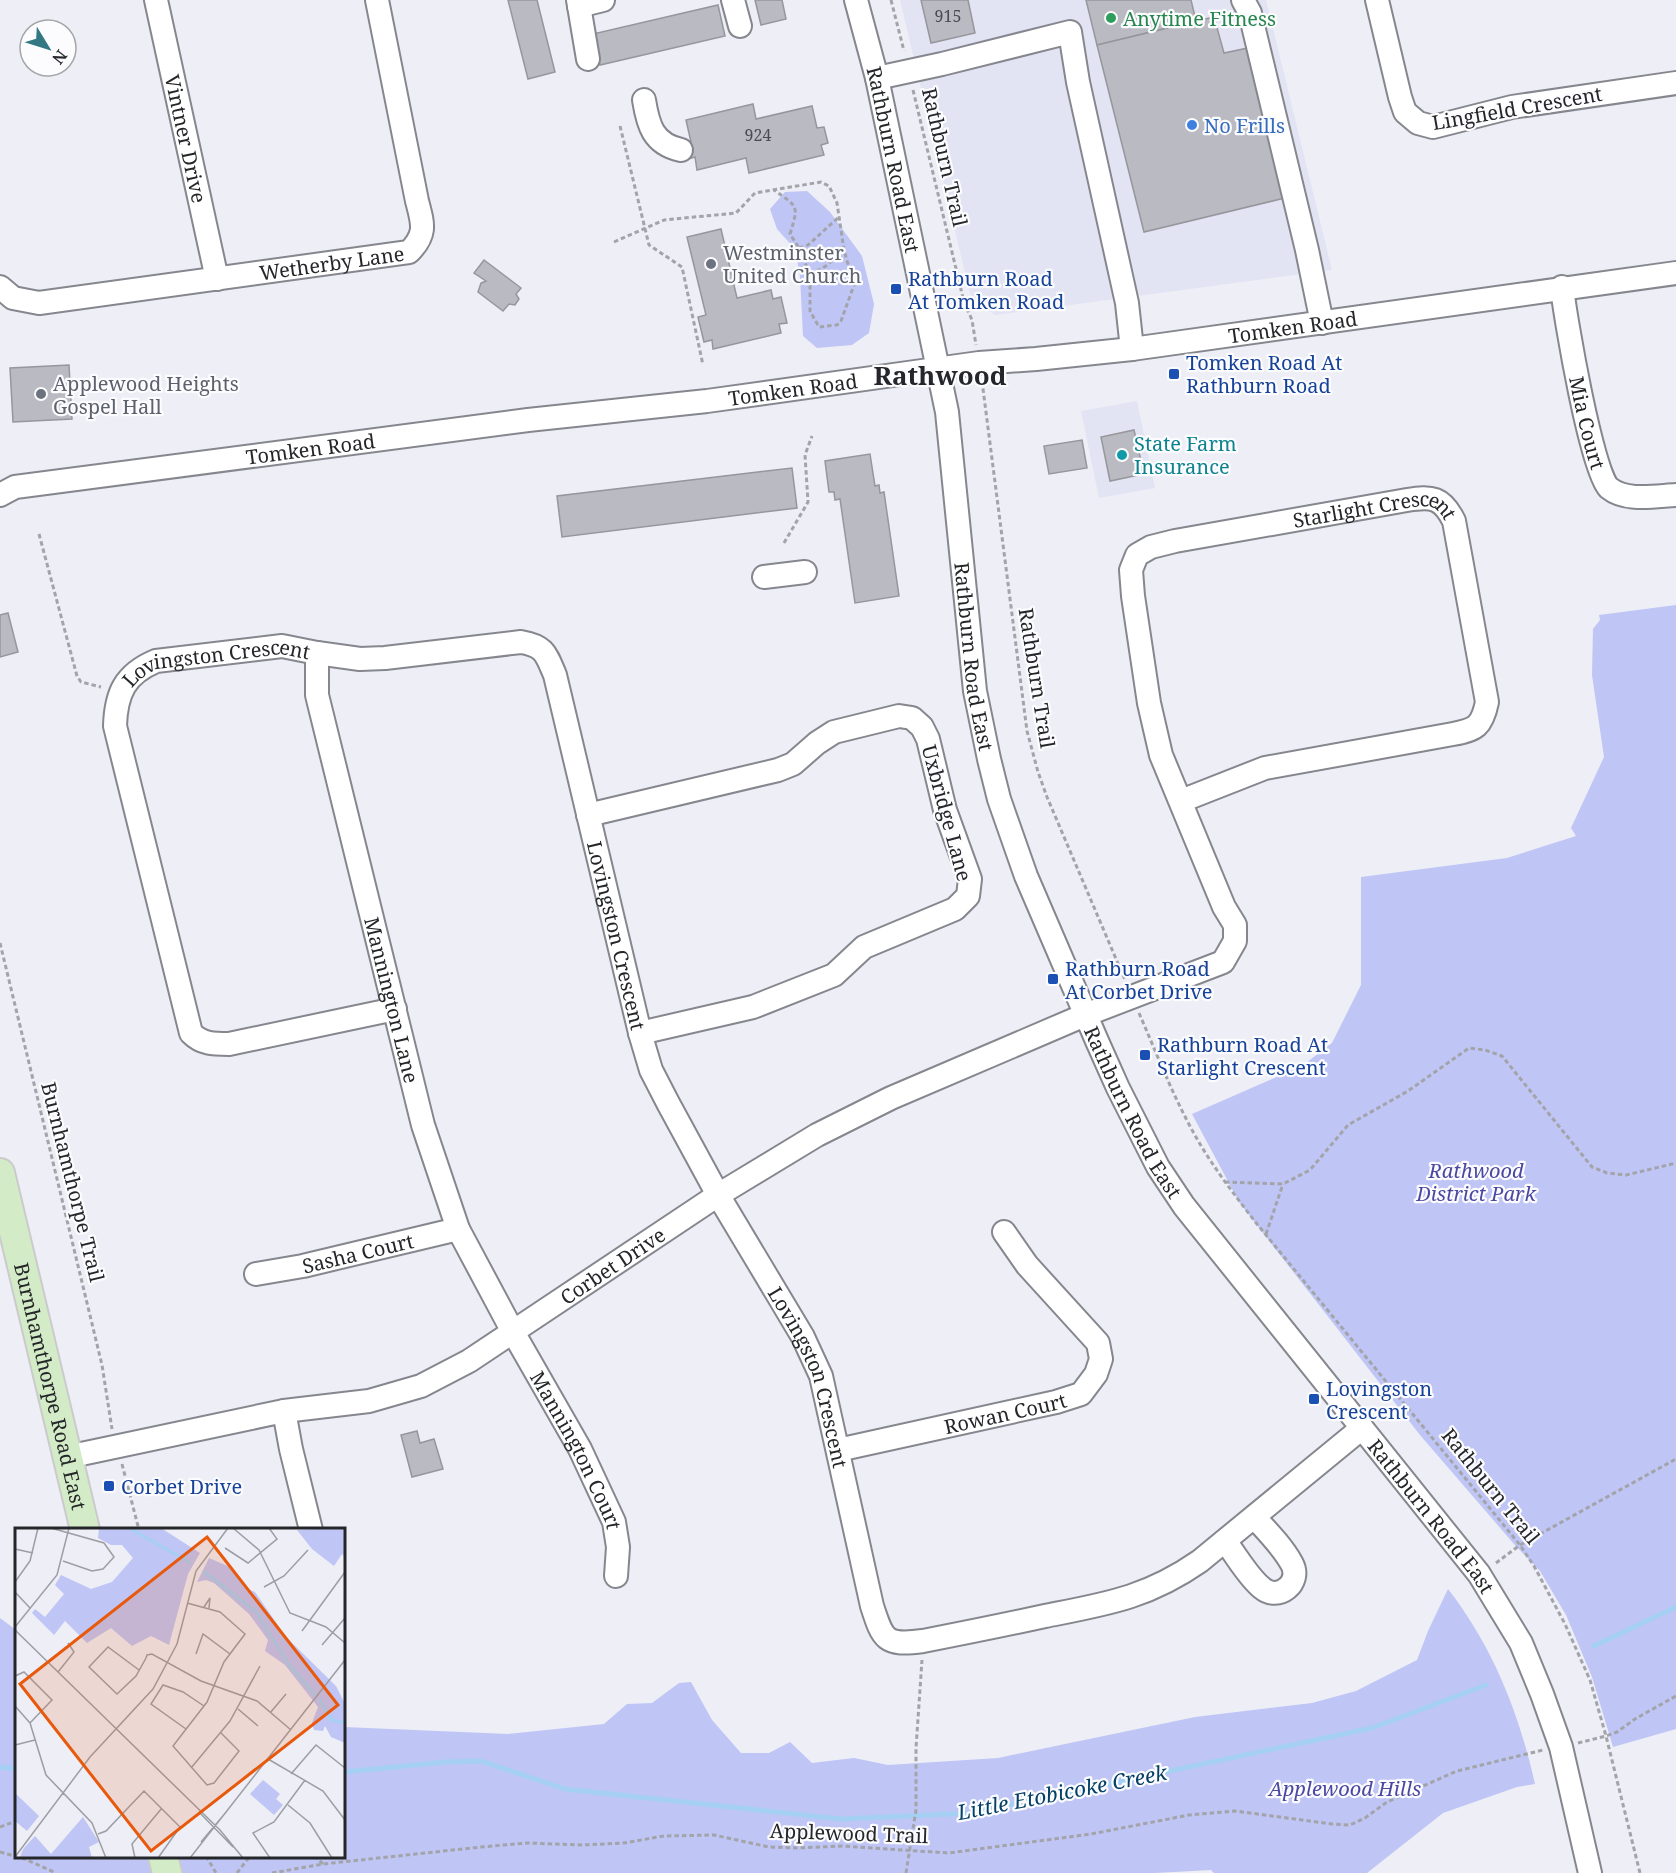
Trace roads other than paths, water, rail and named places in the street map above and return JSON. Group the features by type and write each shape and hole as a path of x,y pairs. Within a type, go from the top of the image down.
{"main road":[{"name":"Burnhamthorpe Road East","path":"0,1175 85,1528"},
{"path":"163,1858 167,1873"}],"street":[{"name":"Vintner Drive","path":"156,0 217,279"},
{"name":"Wetherby Lane","path":"0,287 13,298 39,303 409,252 419,242 423,225 377,0"},
{"path":"588,59 579,3 603,0"},
{"path":"733,0 740,26"},
{"name":"Rathburn Road East","path":"856,0 877,78 947,412 975,691 999,799 1026,876 1118,1088 1158,1167 1184,1206 1479,1574 1521,1643 1561,1746 1590,1873"},
{"path":"1243,0 1250,13 1303,231 1322,323"},
{"name":"Lingfield Crescent","path":"1377,0 1400,97 1405,112 1418,123 1433,127 1512,107 1676,83"},
{"path":"877,78 1070,32 1078,82 1127,303 1132,349"},
{"path":"644,100 646,116 660,141 668,147 681,150"},
{"name":"Tomken Road","path":"5,489 528,420 707,402 979,363 1132,349 1562,287 1676,273"},
{"name":"Mia Court","path":"1562,287 1565,317 1596,465 1608,488 1627,496 1676,495"},
{"name":"Starlight Crescent","path":"1135,1004 1223,962 1232,950 1235,941 1235,925 1224,907 1161,755 1149,703 1131,578 1131,570 1137,555 1151,547 1175,541 1407,500 1427,497 1438,500 1448,508 1455,521 1486,702 1484,717 1479,725 1468,731 1453,734 1264,768 1181,801"},
{"path":"764,577 805,572"},
{"name":"Lovingston Crescent","path":"395,1009 229,1044 212,1044 198,1040 191,1033 115,726 115,708 121,691 129,678 140,668 156,661 282,646 360,659 521,642 535,644 545,651 555,675 640,1033 651,1070 718,1195 803,1337 821,1376 872,1606 880,1630 889,1640 902,1644 923,1641 1132,1597 1156,1588 1183,1573 1225,1541 1362,1428"},
{"name":"Mannington Lane","path":"317,653 317,695 423,1125 459,1229 513,1332"},
{"name":"Uxbridge Lane","path":"588,815 778,770 793,764 834,732 899,716 912,718 922,727 928,739 945,810 970,879 968,896 955,909 864,947 834,975 753,1007 640,1033"},
{"name":"Corbet Drive","path":"67,1457 284,1411 369,1401 420,1386 469,1361 718,1195 817,1135 891,1098 1085,1015 1135,1004"},
{"name":"Sasha Court","path":"256,1275 459,1229"},
{"name":"Rowan Court","path":"838,1450 1056,1402 1081,1394 1096,1374 1101,1359 1098,1343 1027,1265 1004,1232"},
{"name":"Mannington Court","path":"513,1332 579,1449 614,1522 618,1547 616,1576"},
{"path":"284,1411 311,1528"},
{"path":"1225,1541 1262,1589 1273,1593 1284,1591 1294,1577 1293,1565 1254,1517"}],"waterway":[{"name":"Little Etobicoke Creek","path":"1594,1646 1676,1607"},
{"name":"Little Etobicoke Creek","path":"345,1772 481,1761 565,1789 841,1819 972,1813 1372,1728 1486,1685"},
{"name":"Little Etobicoke Creek","path":"0,1767 15,1769"}],"place":[{"name":"Anytime Fitness","path":"1111,18"},
{"name":"No Frills","path":"1192,125"},
{"name":"Westminster United Church","path":"711,264"},
{"name":"Rathburn Road At Tomken Road","path":"896,289"},
{"name":"Tomken Road At Rathburn Road","path":"1174,374"},
{"name":"Applewood Heights Gospel Hall","path":"41,394"},
{"name":"State Farm Insurance","path":"1122,455"},
{"name":"Rathburn Road At Corbet Drive","path":"1053,979"},
{"name":"Rathburn Road At Starlight Crescent","path":"1145,1055"},
{"name":"Lovingston Crescent","path":"1314,1399"},
{"name":"Corbet Drive","path":"109,1486"}],"district":[{"name":"Rathwood","path":"940,375"}],"park label":[{"name":"Rathwood District Park","path":"1476,1182"},
{"name":"Applewood Hills","path":"1345,1788"}]}
